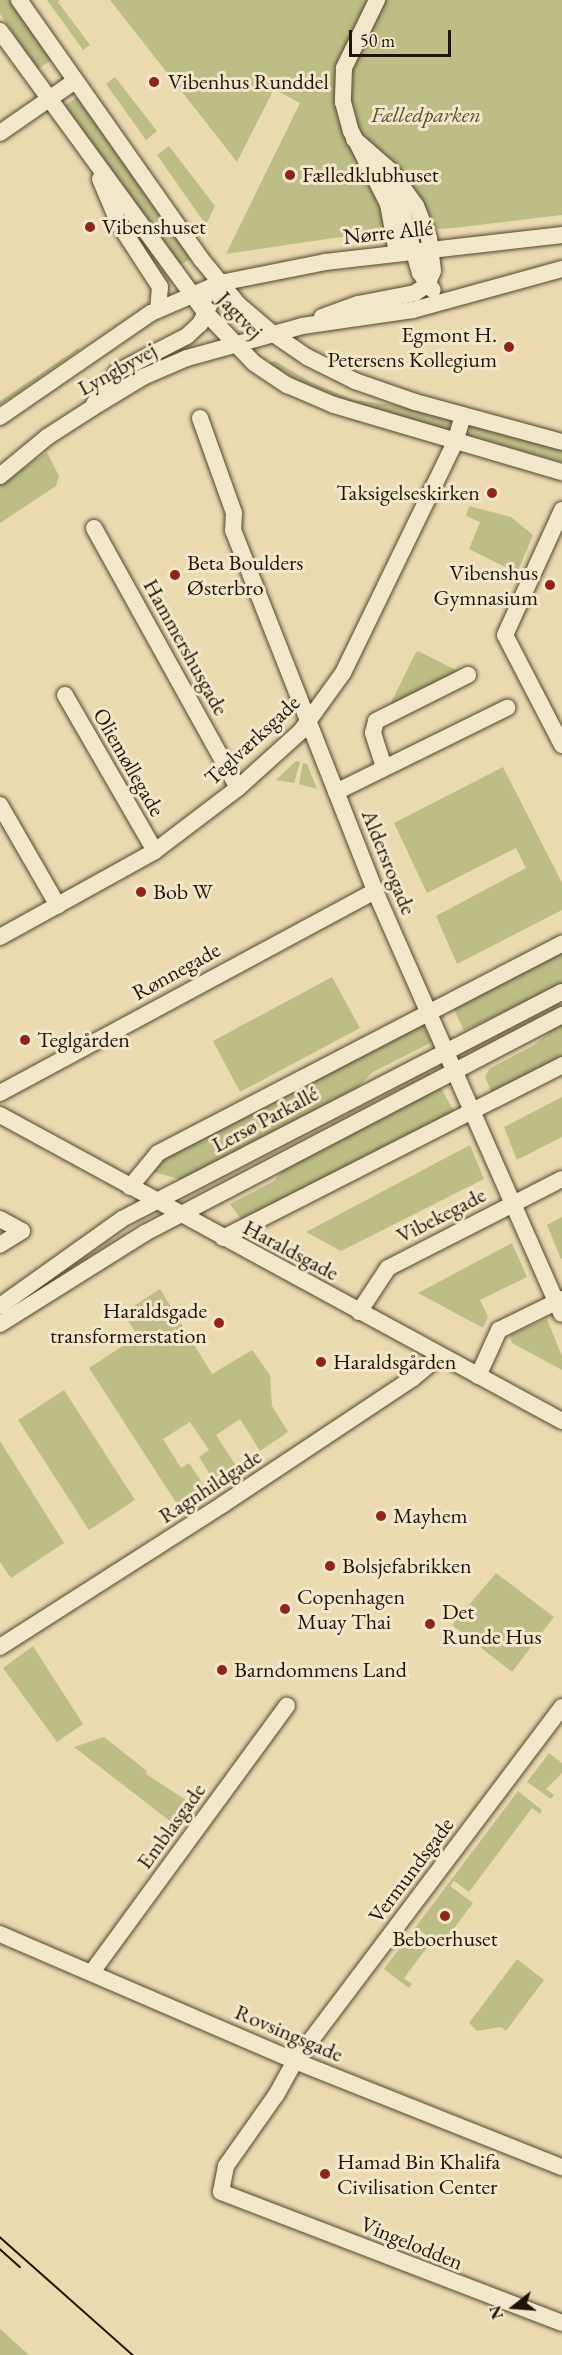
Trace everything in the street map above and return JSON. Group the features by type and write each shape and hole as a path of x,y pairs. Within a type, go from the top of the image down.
{"street":[{"name":"Jagtvej","path":"19,0 220,283 272,333 307,357 355,381 463,416 562,442"},
{"path":"377,0 344,68 343,102 354,139 388,204 405,253 427,285 446,300"},
{"name":"Jagtvej","path":"0,31 191,293 232,343 287,385 334,405 455,442 562,471"},
{"path":"0,133 75,81"},
{"path":"302,326 347,307 415,293 427,285 433,271 432,250 425,226 406,190 391,171 354,139"},
{"path":"90,156 118,224 160,287 158,309"},
{"name":"Nørre Allé","path":"220,283 325,262 562,235"},
{"path":"272,333 302,326 392,314 562,269"},
{"path":"92,408 117,372 187,336 206,313 220,283"},
{"name":"Lyngbyvej","path":"0,417 158,309 191,293 220,283"},
{"name":"Lyngbyvej","path":"0,476 47,437 143,377 232,343 272,333"},
{"name":"Teglværksgade","path":"0,937 155,851 238,788 310,720 343,673 455,442 463,416"},
{"name":"Aldersrogade","path":"200,418 234,513 233,531 310,720 375,891 560,1305"},
{"path":"562,510 505,634 562,745"},
{"name":"Hammershusgade","path":"94,528 238,788"},
{"path":"384,768 373,733 376,721 468,675"},
{"name":"Oliemøllegade","path":"65,695 155,851"},
{"path":"336,792 507,708"},
{"path":"0,805 58,906"},
{"name":"Rønnegade","path":"0,1093 375,891"},
{"name":"Lersø Parkallé","path":"130,1187 158,1153 562,944"},
{"name":"Lersø Parkallé","path":"0,1306 122,1219 562,992"},
{"name":"Lersø Parkallé","path":"0,1324 180,1215 562,1015"},
{"path":"223,1239 562,1065"},
{"name":"Haraldsgade","path":"0,1115 223,1239 562,1421"},
{"name":"Vibekegade","path":"359,1312 387,1268 562,1179"},
{"path":"0,1219 22,1232 0,1245"},
{"path":"478,1376 499,1330 560,1305"},
{"name":"Ragnhildgade","path":"0,1647 222,1505 413,1378 440,1355"},
{"name":"Emblasgade","path":"92,1972 287,1706"},
{"name":"Vermundsgade","path":"295,2061 562,1707"},
{"name":"Rovsingsgade","path":"0,1935 92,1972 295,2061 562,2167"},
{"name":"Vingelodden","path":"295,2061 276,2095 226,2166 221,2192 562,2323"}],"green space":[{"path":"0,0 10,0 52,60 38,69 0,14"},
{"path":"47,0 60,0 58,2 90,45 83,50"},
{"name":"Fælledparken","path":"110,0 562,0 562,215 454,228 368,233 226,254 300,103 274,89 237,162"},
{"path":"115,77 157,131 146,140 106,84"},
{"path":"77,97 191,259 179,265 64,106"},
{"path":"169,146 215,206 206,225 157,155"},
{"path":"79,348 79,350 0,405 0,401"},
{"path":"275,361 311,382 353,400 396,405 451,420 449,431 342,399 297,380 268,363"},
{"path":"471,425 562,450 562,462 468,436"},
{"path":"47,452 59,476 56,486 0,523 0,485"},
{"path":"469,506 511,517 533,535 517,573 469,549 480,522 466,516"},
{"path":"418,651 460,672 388,709 415,654"},
{"path":"296,761 300,762 294,783 276,780"},
{"path":"303,763 307,764 317,789 299,784"},
{"path":"503,767 562,883 562,910 457,964 436,916 526,868 516,848 427,893 394,823"},
{"path":"562,951 562,984 464,1031 453,1007"},
{"path":"332,977 360,1028 240,1092 213,1041"},
{"path":"562,1022 562,1057 492,1093 485,1077 489,1069 534,1045"},
{"path":"422,1023 432,1042 373,1072 358,1087 182,1180 151,1171 165,1157"},
{"path":"440,1086 455,1113 243,1222 230,1204 274,1181 287,1166"},
{"path":"562,1097 562,1137 517,1160 504,1127"},
{"path":"470,1145 484,1179 341,1251 306,1232"},
{"path":"562,1217 562,1258 561,1259 547,1225"},
{"path":"512,1243 527,1277 480,1300 488,1317 483,1328 418,1293"},
{"path":"160,1289 212,1374 252,1350 270,1375 272,1406 288,1432 260,1451 240,1419 216,1435 236,1466 214,1481 199,1457 209,1450 190,1422 163,1439 181,1468 189,1463 204,1486 177,1504 89,1368 138,1336 123,1313"},
{"path":"547,1319 562,1356 562,1370 512,1343 510,1335"},
{"path":"64,1390 135,1500 89,1530 18,1420"},
{"path":"0,1441 64,1543 11,1578 0,1562"},
{"path":"496,1573 554,1617 512,1672 452,1625"},
{"path":"33,1646 83,1724 57,1742 3,1668"},
{"path":"104,1737 147,1771 146,1774 192,1804 175,1825 74,1747"},
{"path":"549,1753 562,1763 562,1773 546,1789 554,1795 551,1799 527,1782"},
{"path":"518,1791 542,1810 540,1814 532,1808 469,1892 454,1881 450,1886 473,1903 441,1946 418,1929 415,1933 429,1945 404,1978 412,1984 409,1988 384,1969"},
{"path":"517,1959 544,1980 506,2031 501,2027 477,2031 469,2023"},
{"path":"0,2329 29,2355 0,2355"}],"tram line":[{"path":"0,2237 133,2355"},
{"path":"0,2249 20,2267"}],"place":[{"name":"Vibenhus Runddel","path":"154,82"},
{"name":"Fælledklubhuset","path":"290,175"},
{"name":"Vibenshuset","path":"90,227"},
{"name":"Egmont H. Petersens Kollegium","path":"509,347"},
{"name":"Taksigelseskirken","path":"492,493"},
{"name":"Beta Boulders Østerbro","path":"175,575"},
{"name":"Vibenshus Gymnasium","path":"550,585"},
{"name":"Bob W","path":"141,892"},
{"name":"Teglgården","path":"25,1040"},
{"name":"Haraldsgade transformerstation","path":"219,1323"},
{"name":"Haraldsgården","path":"321,1362"},
{"name":"Mayhem","path":"381,1516"},
{"name":"Bolsjefabrikken","path":"330,1566"},
{"name":"Copenhagen Muay Thai","path":"285,1609"},
{"name":"Det Runde Hus","path":"430,1624"},
{"name":"Barndommens Land","path":"222,1670"},
{"name":"Beboerhuset","path":"445,1916"},
{"name":"Hamad Bin Khalifa Civilisation Center","path":"325,2174"}]}
